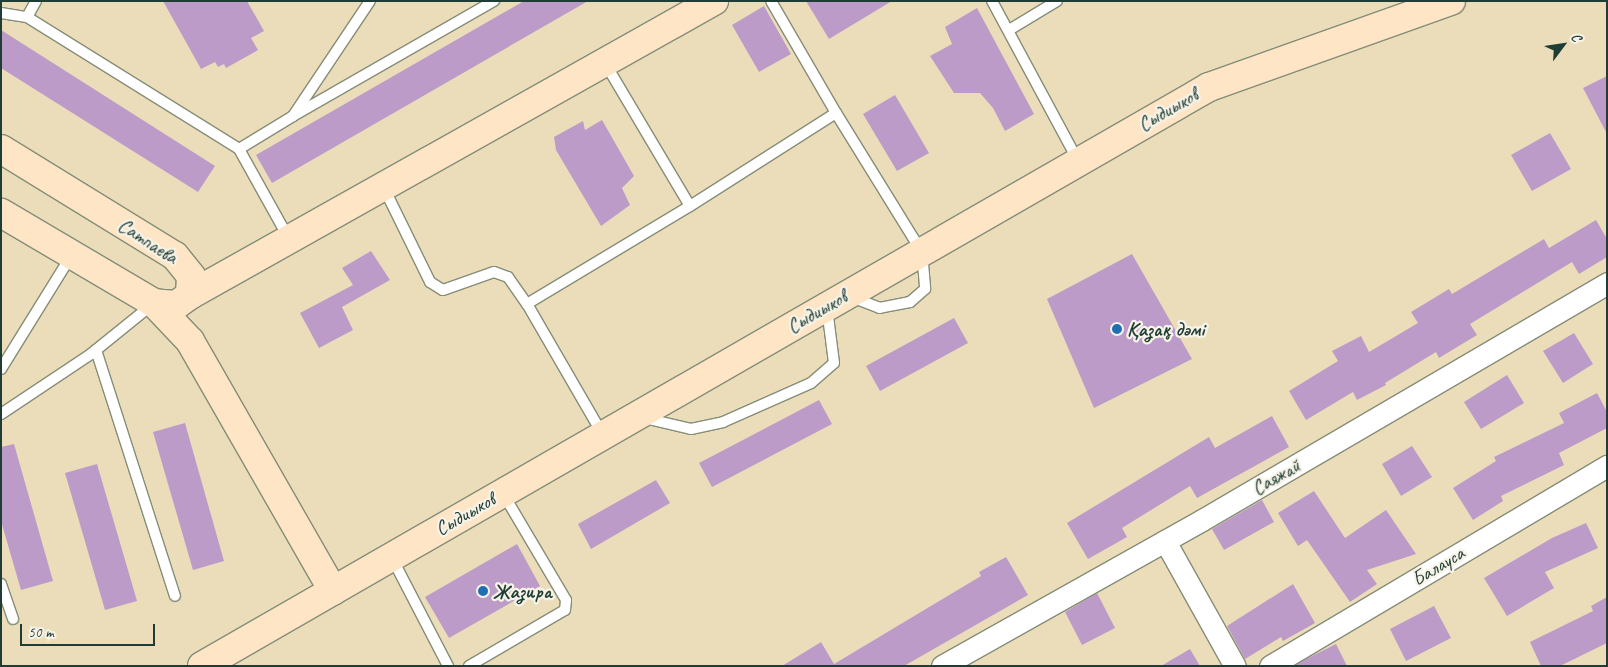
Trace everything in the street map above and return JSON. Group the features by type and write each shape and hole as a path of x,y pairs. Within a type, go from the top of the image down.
{"street":[{"path":"1,213 71,256 154,303 164,306 188,297 236,272 289,240 714,1"},
{"name":"Сыдиыков","path":"202,666 1209,87 1409,8 1450,1"},
{"name":"Сатпаева","path":"1,149 176,256 191,276 188,297 190,341"},
{"path":"176,256 203,270 216,274 236,272"},
{"name":"Саяжай","path":"942,666 1165,541 1607,284"},
{"path":"154,303 190,341 333,590"},
{"name":"Балауса","path":"1270,666 1607,466"},
{"path":"1165,541 1235,666"}],"lane":[{"path":"26,16 36,1"},
{"path":"293,116 370,1"},
{"path":"239,148 494,1"},
{"path":"636,416 690,429 723,422 811,383 834,363 836,301 880,308 910,302 925,289 922,252 836,113 771,1"},
{"path":"992,1 1078,161"},
{"path":"1009,30 1057,1"},
{"path":"1,13 26,16 239,148 289,240"},
{"path":"605,63 690,206"},
{"path":"527,304 690,206 836,113"},
{"path":"384,188 430,282 443,290 494,272 508,277 527,304 603,435"},
{"path":"1,369 71,256"},
{"path":"1,414 96,350 154,303"},
{"path":"96,350 175,596"},
{"path":"469,666 555,619 565,610 566,600 503,493"},
{"path":"391,557 448,666"},
{"path":"1,584 13,619"}],"building":[{"path":"163,1 247,1 264,31 251,38 258,50 226,68 224,64 218,67 215,62 201,69"},
{"path":"524,1 588,1 272,183 256,155"},
{"path":"806,1 892,1 829,39"},
{"path":"764,6 791,54 759,72 732,25"},
{"path":"977,8 1034,114 1005,131 993,108 980,93 954,93 930,56 952,44 945,27"},
{"path":"1,30 215,166 198,192 1,68"},
{"path":"1607,76 1607,134 1583,88"},
{"path":"895,95 929,153 897,171 863,114"},
{"path":"602,120 634,176 622,188 630,205 601,226 556,150 554,137 583,121 585,130"},
{"path":"1550,133 1571,169 1532,191 1511,155"},
{"path":"1596,220 1607,239 1607,257 1579,274 1572,262 1470,324 1477,335 1439,358 1436,352 1385,383 1386,385 1357,400 1353,392 1306,420 1289,391 1338,361 1332,351 1361,336 1369,352 1418,323 1411,312 1449,289 1452,294 1544,239 1549,248"},
{"path":"371,251 390,280 342,307 353,330 319,348 300,313 353,285 342,268"},
{"name":"Қазақ дәмі","path":"1132,254 1192,359 1094,408 1047,299"},
{"path":"954,318 968,343 880,391 866,366"},
{"path":"1574,333 1593,364 1563,383 1543,351"},
{"path":"1507,375 1524,403 1481,429 1464,402"},
{"path":"1597,393 1607,412 1607,428 1559,453 1564,465 1501,496 1503,501 1473,520 1453,488 1496,461 1494,457 1564,423 1559,413"},
{"path":"819,400 832,424 712,487 699,463"},
{"path":"1272,416 1289,447 1197,498 1190,486 1122,528 1127,537 1088,559 1067,523 1209,437 1215,448"},
{"path":"185,423 224,561 193,570 153,432"},
{"path":"14,444 53,581 21,590 1,521 1,447"},
{"path":"1412,446 1432,477 1401,496 1382,464"},
{"path":"97,464 137,601 105,610 65,473"},
{"path":"656,480 670,503 591,549 578,524"},
{"path":"1314,491 1345,538 1386,510 1416,554 1367,570 1377,584 1350,602 1307,540 1298,546 1278,513"},
{"path":"1262,500 1274,522 1224,550 1212,529"},
{"path":"1586,523 1598,548 1545,572 1554,588 1507,616 1484,578 1552,538"},
{"name":"Жазира","path":"517,544 540,586 449,638 425,597"},
{"path":"1006,557 1028,595 904,666 782,666 821,642 834,664 981,576 979,572"},
{"path":"1293,584 1315,623 1283,641 1281,637 1245,659 1227,626"},
{"path":"1097,593 1115,628 1082,645 1065,612"},
{"path":"1607,597 1607,643 1560,666 1541,666 1530,642 1593,611 1591,606"},
{"path":"1434,606 1451,638 1406,661 1390,629"},
{"path":"1336,644 1347,666 1295,666 1306,659"},
{"path":"1190,649 1200,666 1161,666"}],"place":[{"name":"Қазақ дәмі","path":"1117,329"},
{"name":"Жазира","path":"483,591"}]}
